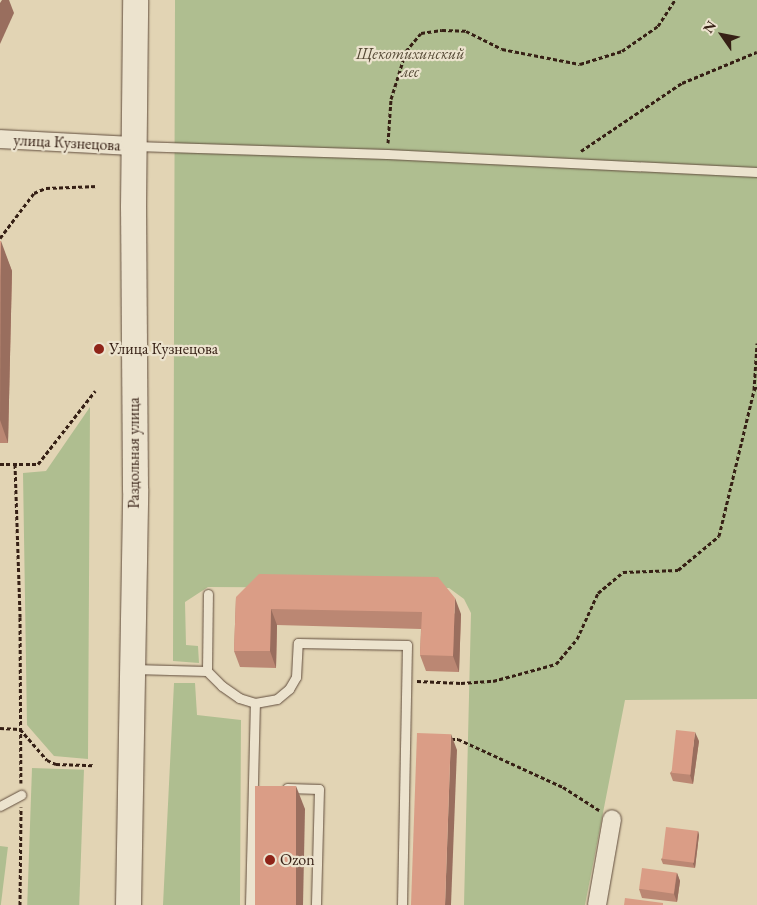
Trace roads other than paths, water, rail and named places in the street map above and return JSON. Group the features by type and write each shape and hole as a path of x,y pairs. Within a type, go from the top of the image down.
{"main road":[{"name":"Раздольная улица","path":"128,905 135,489 133,146 135,0"}],"street":[{"name":"улица Кузнецова","path":"0,139 133,146"},
{"path":"597,905 612,819"}],"lane":[{"path":"133,146 387,154 757,172"},
{"path":"207,671 208,594"},
{"path":"133,669 207,671 222,686 239,698 255,702 277,699 289,689 296,677 298,643 407,645 402,905"},
{"path":"250,905 257,788 255,702"},
{"path":"281,788 319,789 316,905"},
{"path":"0,806 21,795"}],"place":[{"name":"Улица Кузнецова","path":"99,349"},
{"name":"Ozon","path":"270,860"}],"park label":[{"name":"Щекотихинский лес","path":"410,63"}]}
